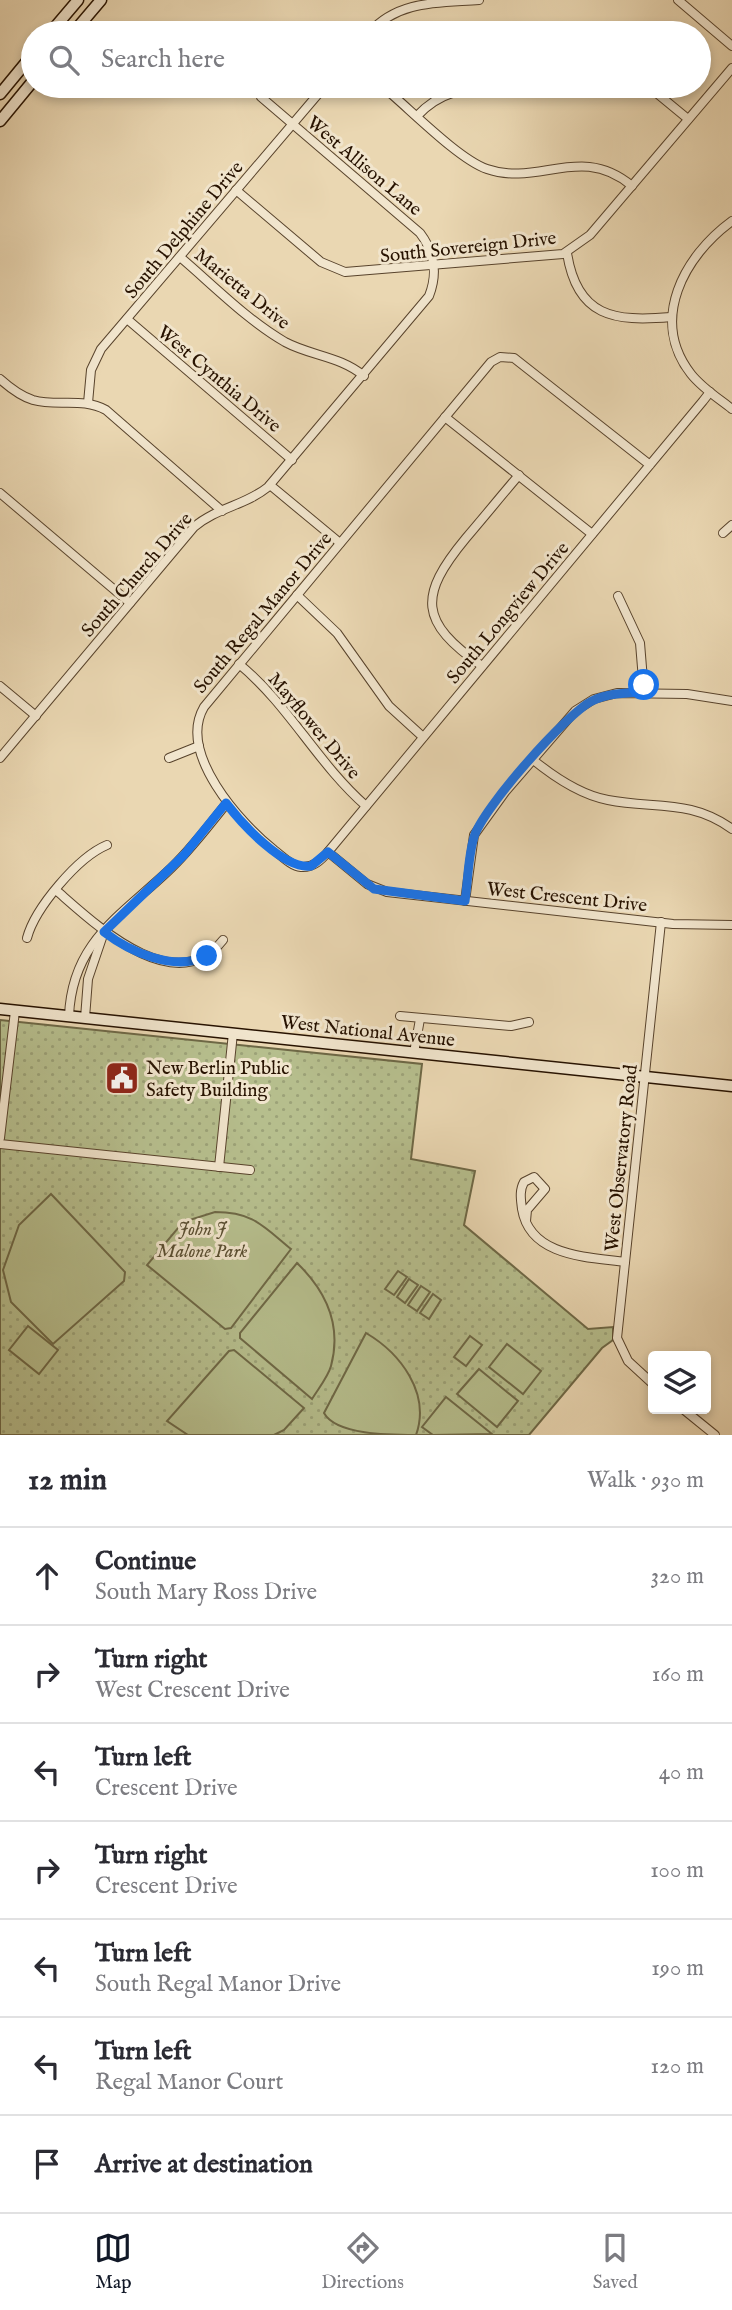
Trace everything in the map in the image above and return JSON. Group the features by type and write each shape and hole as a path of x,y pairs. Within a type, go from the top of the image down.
{"main road":[{"path":"61,21 78,0"},
{"path":"83,21 101,0"},
{"path":"65,16 67,21"},
{"path":"0,94 21,69"},
{"path":"0,121 21,96"},
{"name":"West National Avenue","path":"0,1009 732,1086"}],"street":[{"path":"382,21 391,13 424,2 479,0"},
{"path":"678,0 703,21"},
{"path":"711,28 732,46"},
{"name":"South Sovereign Drive","path":"711,92 732,68"},
{"name":"West Allison Lane","path":"262,98 420,233 429,247 434,266"},
{"name":"South Delphine Drive","path":"88,403 89,378 95,359 315,98"},
{"path":"396,98 470,160 489,170 509,172 594,166 613,171 632,186"},
{"path":"417,116 436,98"},
{"path":"663,98 688,119"},
{"name":"South Sovereign Drive","path":"236,190 321,262 339,270 360,272 567,253 590,235 706,98"},
{"path":"732,221 712,238 685,271 675,294 671,317 674,340 681,359 710,392 732,409"},
{"path":"567,253 576,286 601,311 625,319 671,317"},
{"name":"Marietta Drive","path":"180,257 276,336 302,350 348,364 363,376"},
{"name":"South Church Drive","path":"0,758 194,527 222,511 246,502 270,485 424,304 433,286 434,266"},
{"name":"West Cynthia Drive","path":"127,319 292,460"},
{"name":"South Regal Manor Drive","path":"328,852 311,866 293,865 255,834 226,803 199,746 196,726 199,715 239,664 491,362 503,356 520,362 650,465"},
{"path":"0,379 22,396 34,401 88,403 112,415 222,511"},
{"name":"South Longview Drive","path":"328,852 710,392"},
{"path":"445,417 592,534"},
{"path":"482,666 447,638 440,628 433,612 433,589 444,565 519,475"},
{"path":"270,485 340,543"},
{"path":"0,493 130,603"},
{"path":"723,533 732,525"},
{"path":"297,595 337,633 389,706 423,737"},
{"path":"618,596 640,643 644,692"},
{"name":"Mayflower Drive","path":"239,664 274,697 326,767 366,806"},
{"path":"0,686 36,716"},
{"path":"465,901 474,835 532,759 575,711 594,699 617,693 644,692 731,698"},
{"path":"169,758 199,746"},
{"path":"532,759 554,776 596,797 703,811 732,829"},
{"path":"69,1016 72,985 83,956 93,940 184,855 226,803"},
{"path":"27,938 34,916 88,856 107,845"},
{"name":"West Crescent Drive","path":"328,852 374,889 702,927 732,925"},
{"path":"57,891 104,932 139,953 174,961 202,958 223,940"},
{"name":"West Observatory Road","path":"648,1379 628,1361 617,1338 661,922"},
{"path":"85,1018 88,979 104,932"},
{"path":"0,1138 15,1011"},
{"path":"401,1016 511,1026 529,1022"},
{"path":"414,1053 420,1019"},
{"path":"219,1167 233,1034"},
{"path":"0,1144 250,1170"},
{"path":"526,1221 527,1210 545,1189 534,1177 527,1179 521,1187 526,1221 541,1239 563,1253 625,1262"},
{"path":"689,1414 715,1435"}],"green space":[{"name":"John J Malone Park","path":"0,1020 422,1064 411,1159 475,1171 464,1225 588,1329 613,1327 613,1340 602,1348 529,1435 0,1435"},
{"path":"51,1194 125,1272 124,1281 53,1344 11,1302 3,1270 19,1225"},
{"path":"215,1212 239,1215 257,1222 291,1249 231,1328 225,1329 147,1265 183,1222"},
{"path":"297,1263 316,1285 333,1323 334,1351 330,1370 312,1399 240,1338 240,1333"},
{"path":"398,1271 407,1277 394,1295 385,1289"},
{"path":"409,1279 418,1285 405,1303 397,1297"},
{"path":"421,1286 430,1292 417,1311 408,1305"},
{"path":"433,1294 441,1300 429,1319 420,1313"},
{"path":"28,1326 58,1350 39,1374 9,1350"},
{"path":"366,1333 379,1341 401,1363 416,1390 420,1419 416,1435 352,1430 330,1420 324,1413"},
{"path":"470,1336 482,1345 466,1366 454,1357"},
{"path":"507,1344 541,1371 523,1394 489,1367"},
{"path":"234,1350 304,1408 284,1430 274,1435 188,1435 167,1421 229,1351"},
{"path":"479,1369 518,1401 497,1427 457,1394"},
{"path":"446,1397 492,1434 433,1435 422,1427"}],"place":[{"name":"New Berlin Public Safety Building","path":"122,1078"}],"route":[{"path":"207,956 190,961 152,957 128,948 104,932 126,907 169,871 226,803 261,840 293,865 311,866 328,852 374,889 465,901 474,835 523,770 575,711 594,699 617,693 644,692 644,685"}]}
